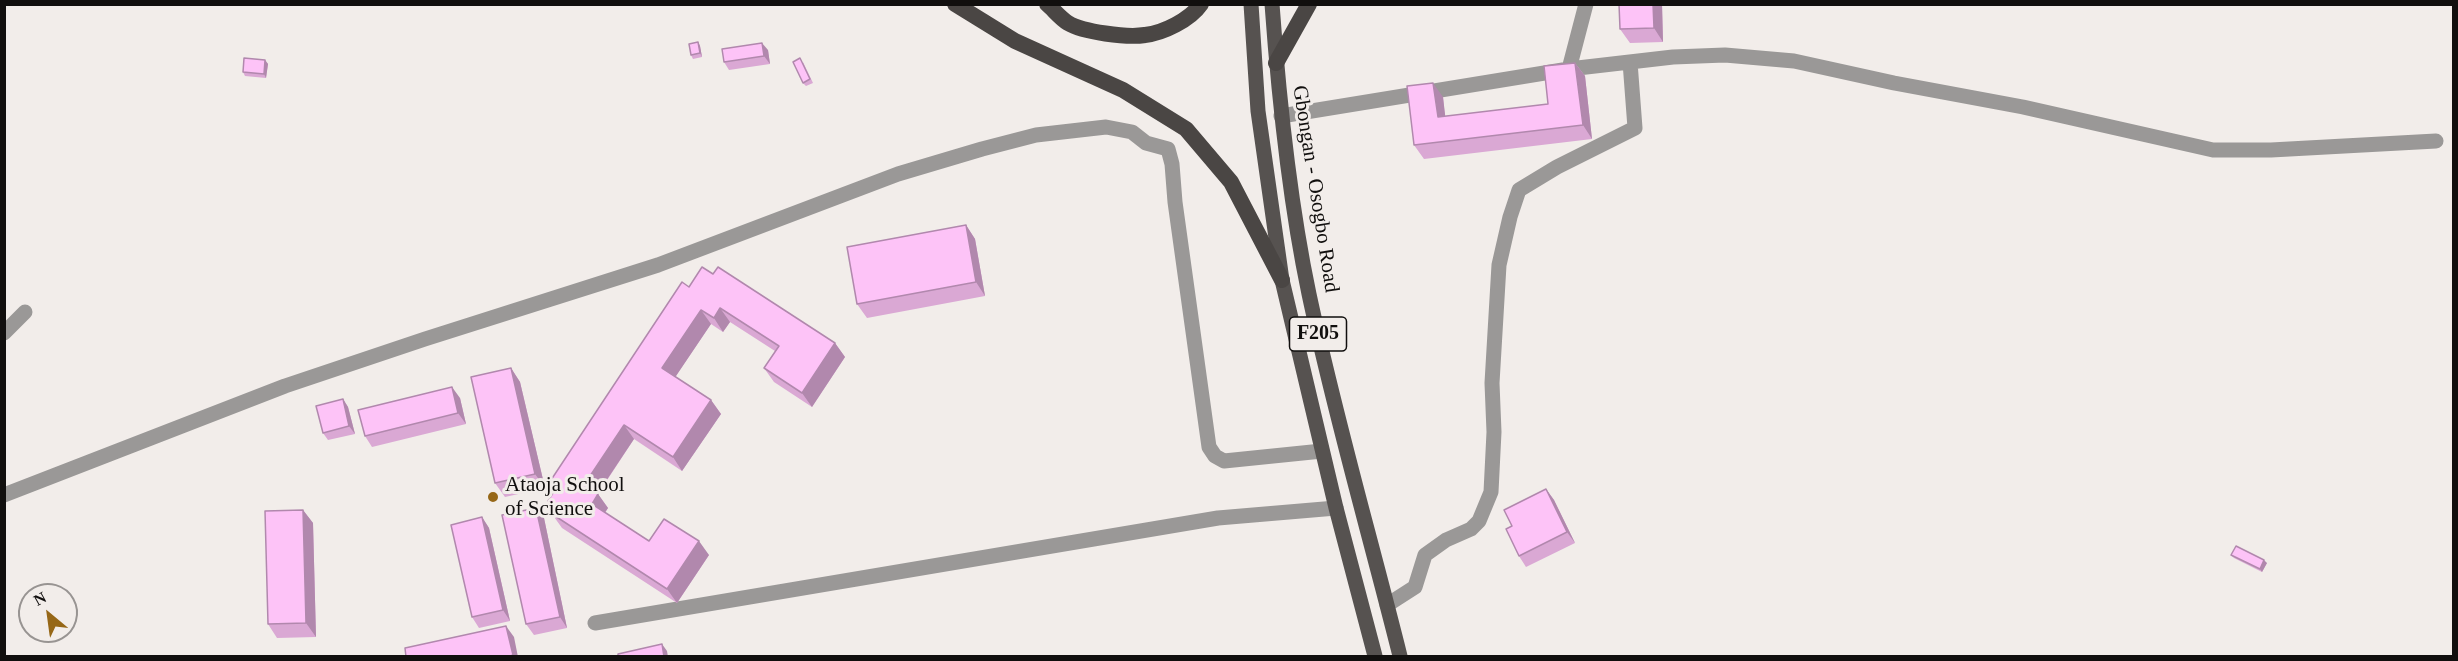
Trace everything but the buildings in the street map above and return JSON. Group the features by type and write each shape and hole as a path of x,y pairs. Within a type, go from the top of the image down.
{"highway":[{"path":"955,4 1015,41 1123,90 1186,129 1231,182 1282,280"},
{"path":"1047,4 1069,24 1105,33 1145,35 1171,26 1196,11 1201,4"},
{"path":"1276,63 1309,4"}],"main road":[{"name":"Gbongan - Osogbo Road","path":"1251,4 1258,111 1282,280 1336,508 1375,657"},
{"name":"Gbongan - Osogbo Road","path":"1272,4 1281,116 1309,292 1335,407 1400,657"}],"street":[{"path":"1569,69 1586,4"},
{"path":"1281,116 1569,69 1672,57 1725,55 1794,62 2023,107 2213,150 2271,150 2436,141"},
{"path":"1387,604 1415,587 1425,555 1446,540 1471,529 1479,521 1491,492 1495,312 1499,265 1510,217 1519,190 1557,167 1635,128 1629,62"},
{"path":"4,495 285,386 658,265 898,174 1036,135 1106,127 1132,132 1146,143 1168,149 1172,164 1175,202 1209,447 1215,456 1224,461 1322,451"},
{"path":"4,333 25,312"},
{"path":"595,623 1218,518 1336,508"}],"place":[{"name":"Ataoja School of Science","path":"493,497"}]}
